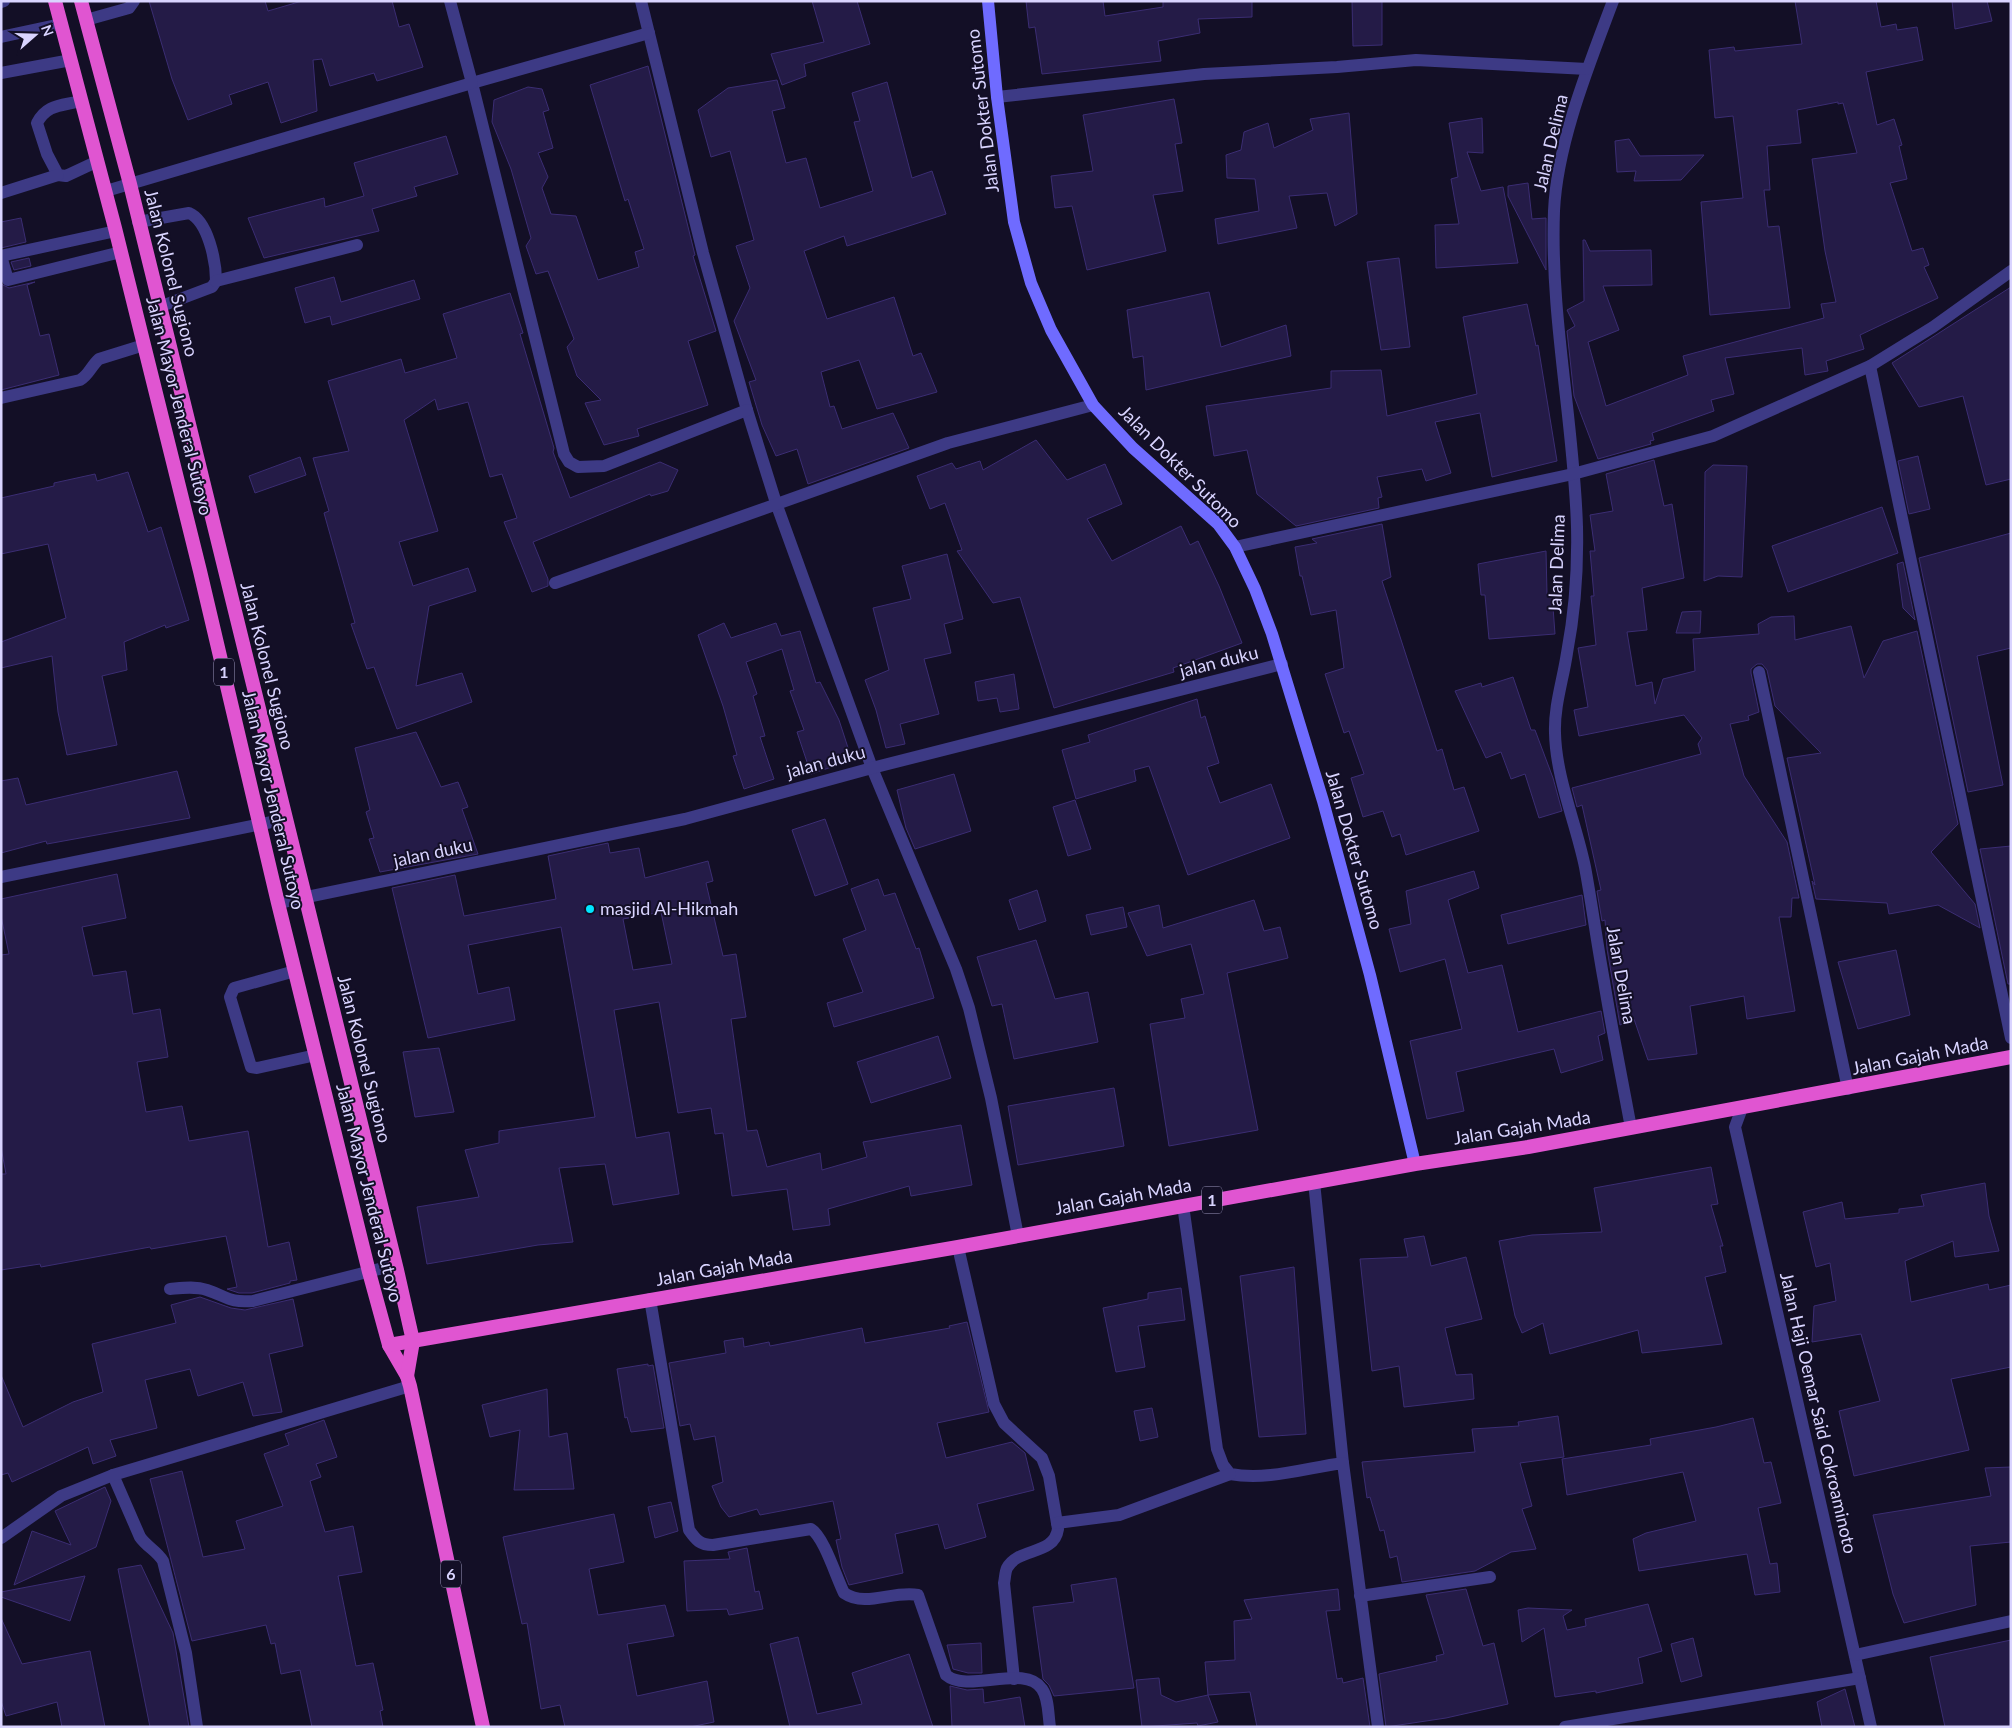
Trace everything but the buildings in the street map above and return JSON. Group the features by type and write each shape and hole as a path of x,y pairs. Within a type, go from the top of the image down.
{"highway":[{"name":"Jalan Mayor Jenderal Sutoyo","path":"55,1 116,230 278,903 369,1272 389,1345"},
{"name":"Jalan Kolonel Sugiono","path":"81,1 130,184 413,1341"},
{"name":"Jalan Gajah Mada","path":"389,1345 958,1247 1415,1164 1631,1128 1848,1089 2011,1057"},
{"name":"6","path":"409,1381 413,1341"},
{"name":"6","path":"389,1345 409,1381 483,1727"}],"main road":[{"name":"Jalan Dokter Sutomo","path":"988,1 997,97 1014,222 1031,283 1051,330 1093,405 1134,448 1218,524 1235,547 1255,588 1282,664 1368,966 1415,1164"}],"street":[{"path":"86,20 129,8 134,1"},
{"path":"450,1 564,454 569,462 578,467 604,466 747,410"},
{"path":"641,1 703,253 747,410 776,503 872,768 956,969 969,1008 991,1098 1018,1236"},
{"name":"Jalan Delima","path":"1613,1 1587,69 1563,156 1554,209 1555,276 1574,474 1578,576 1562,688 1556,708 1555,735 1558,757 1585,866 1631,1128"},
{"path":"1,37 61,24"},
{"path":"106,191 649,33"},
{"path":"1,73 70,60"},
{"path":"997,97 1204,74 1337,67 1416,60 1587,69"},
{"path":"58,176 47,154 36,124 42,113 52,108 81,101"},
{"path":"1,193 58,176 66,176 98,162"},
{"path":"138,222 189,213 196,216 207,238 216,281"},
{"path":"116,230 1,256 8,280 121,252"},
{"path":"159,307 212,287 216,281 357,245"},
{"path":"1235,547 1574,474 1713,436 1808,396 1870,366 1933,327 2011,271"},
{"path":"1,398 80,380 88,375 93,364 99,358 144,345"},
{"path":"1870,366 2011,1038"},
{"path":"555,583 948,443 1093,405"},
{"name":"jalan duku","path":"278,903 685,819 872,768 1282,664"},
{"path":"1759,672 1848,1089"},
{"path":"1,878 260,826 286,819"},
{"path":"295,971 234,988 230,997 251,1067 256,1068 316,1055"},
{"name":"Jalan Haji Oemar Said Cokroaminoto","path":"1742,1108 1735,1127 1871,1727"},
{"path":"1314,1182 1343,1463 1378,1727"},
{"path":"1183,1205 1218,1449 1223,1465 1230,1474"},
{"path":"958,1247 994,1404 1004,1423 1042,1458 1048,1476 1057,1523 1056,1538 1051,1544 1014,1560 1007,1568 1004,1583 1014,1679"},
{"path":"170,1290 190,1287 206,1289 230,1301 245,1302 395,1265"},
{"path":"650,1299 689,1530 696,1540 703,1545 713,1545 811,1529 817,1533 823,1544 844,1592 852,1598 860,1600 908,1593 918,1595 939,1651 943,1670 950,1679 957,1682 1028,1680 1042,1688 1047,1704 1050,1727"},
{"path":"1,1538 61,1496 113,1475 409,1381"},
{"path":"1057,1523 1119,1515 1230,1474 1257,1476 1343,1463"},
{"path":"113,1475 140,1537 144,1543 157,1552 163,1561 186,1653 197,1727"},
{"path":"1360,1596 1490,1577"},
{"path":"1855,1655 2011,1621"},
{"path":"1565,1727 1860,1678"}],"place":[{"name":"masjid Al-Hikmah","path":"590,909"}]}
